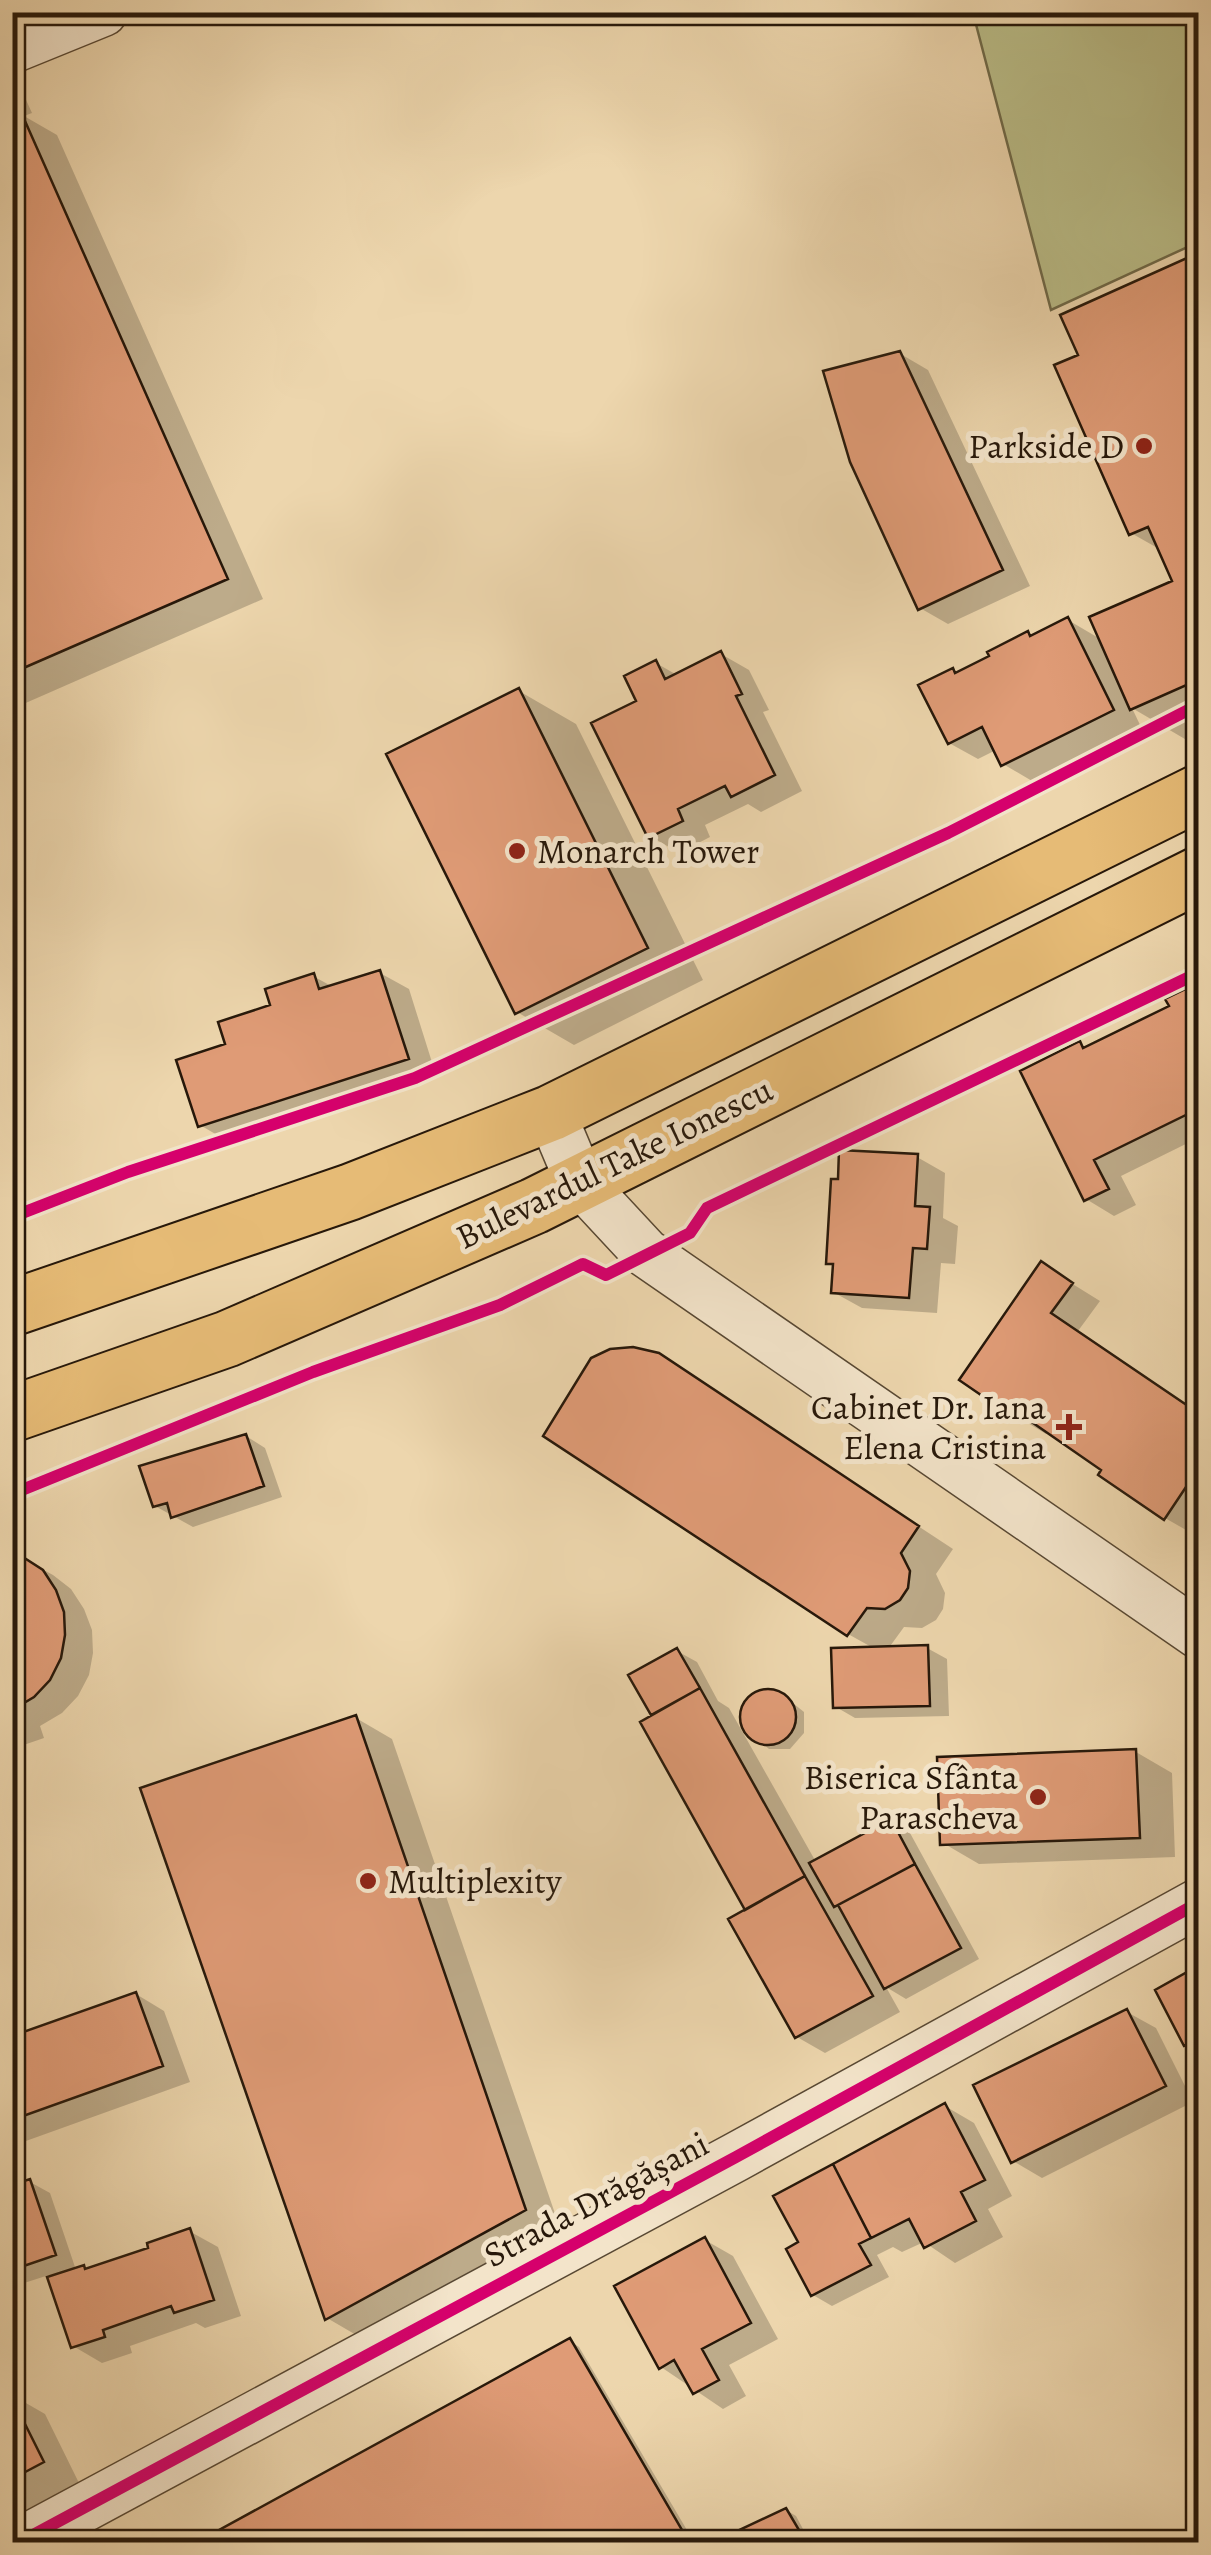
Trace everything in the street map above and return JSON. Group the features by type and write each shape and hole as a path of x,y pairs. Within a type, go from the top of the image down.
{"main road":[{"name":"Bulevardul Take Ionescu","path":"12,1308 350,1192 551,1113 1198,793"},
{"name":"Bulevardul Take Ionescu","path":"12,1414 227,1339 534,1206 1198,875"}],"street":[{"path":"12,49 103,12"},
{"path":"551,1113 580,1182 646,1253 1198,1634"},
{"name":"Strada Drăgășani","path":"20,2542 736,2158 1198,1903"}],"green space":[{"path":"973,13 1198,13 1198,249 1194,244 1051,310"}],"building":[{"path":"21,112 228,579 12,673 12,116"},
{"name":"Parkside D","path":"1198,253 1198,680 1130,710 1089,617 1172,581 1148,527 1129,535 1054,365 1078,355 1060,315"},
{"path":"900,351 1003,570 918,610 850,462 823,371"},
{"path":"1068,617 1114,710 1001,766 982,727 948,744 918,685 953,668 955,673 1028,631 1030,636"},
{"path":"721,651 742,694 736,696 775,775 731,797 725,786 678,809 683,821 648,838 591,723 636,701 624,676 656,660 665,679"},
{"name":"Monarch Tower","path":"519,688 648,948 515,1014 386,754"},
{"path":"380,970 409,1059 198,1127 176,1060 225,1044 218,1022 270,1005 265,989 314,973 319,989"},
{"path":"1198,983 1198,1109 1094,1160 1109,1189 1084,1201 1020,1071 1080,1041 1083,1048 1169,1006 1165,999"},
{"path":"839,1150 918,1154 915,1206 930,1207 927,1249 913,1248 909,1298 831,1293 833,1264 826,1264 831,1179 838,1179"},
{"path":"1041,1261 1073,1283 1051,1313 1194,1410 1198,1404 1198,1469 1164,1520 1020,1414 1016,1419 959,1380"},
{"path":"633,1347 659,1353 919,1526 901,1553 910,1571 908,1588 900,1600 885,1609 867,1608 847,1636 543,1436 591,1358 610,1349"},
{"path":"246,1434 264,1486 171,1518 167,1503 153,1507 139,1466"},
{"path":"12,1550 43,1570 56,1590 64,1612 65,1635 61,1658 50,1680 34,1697 12,1710"},
{"path":"928,1645 930,1706 833,1708 831,1648"},
{"path":"677,1648 700,1688 651,1715 628,1675"},
{"path":"700,1688 805,1876 745,1910 640,1722"},
{"path":"768,1689 788,1697 796,1717 788,1737 768,1745 748,1737 740,1717 748,1697"},
{"path":"356,1715 526,2210 325,2320 140,1788"},
{"name":"Biserica Sfânta Parascheva","path":"1136,1749 1140,1838 940,1845 937,1757"},
{"path":"891,1819 915,1864 834,1907 809,1863"},
{"path":"915,1864 961,1948 884,1989 838,1905"},
{"path":"805,1876 873,1996 795,2038 728,1919"},
{"path":"1198,1966 1198,2041 1184,2046 1155,1990"},
{"path":"136,1992 163,2066 12,2120 12,2036"},
{"path":"1127,2009 1166,2086 1011,2163 973,2085"},
{"path":"945,2103 985,2180 961,2192 976,2221 924,2248 909,2219 871,2238 833,2164"},
{"path":"833,2164 871,2238 859,2244 871,2265 811,2296 786,2249 798,2242 773,2196"},
{"path":"30,2179 56,2255 12,2270 12,2185"},
{"path":"190,2228 214,2300 174,2313 171,2306 103,2330 105,2337 71,2348 47,2277 148,2248 147,2243"},
{"path":"705,2237 751,2323 702,2349 719,2380 693,2394 674,2360 659,2369 614,2286"},
{"path":"570,2338 689,2542 197,2542"},
{"path":"12,2398 44,2462 12,2479"},
{"path":"786,2508 806,2542 714,2542"}],"cycle path":[{"path":"12,1217 128,1172 415,1078 948,833 1198,705"},
{"path":"12,1494 313,1372 500,1305 583,1264 606,1275 690,1233 707,1208 1198,973"},
{"path":"20,2542 1198,1903"}],"place":[{"name":"Parkside D","path":"1144,446"},
{"name":"Monarch Tower","path":"517,851"},
{"name":"Cabinet Dr. Iana Elena Cristina","path":"1069,1427"},
{"name":"Biserica Sfânta Parascheva","path":"1038,1797"},
{"name":"Multiplexity","path":"368,1881"}]}
